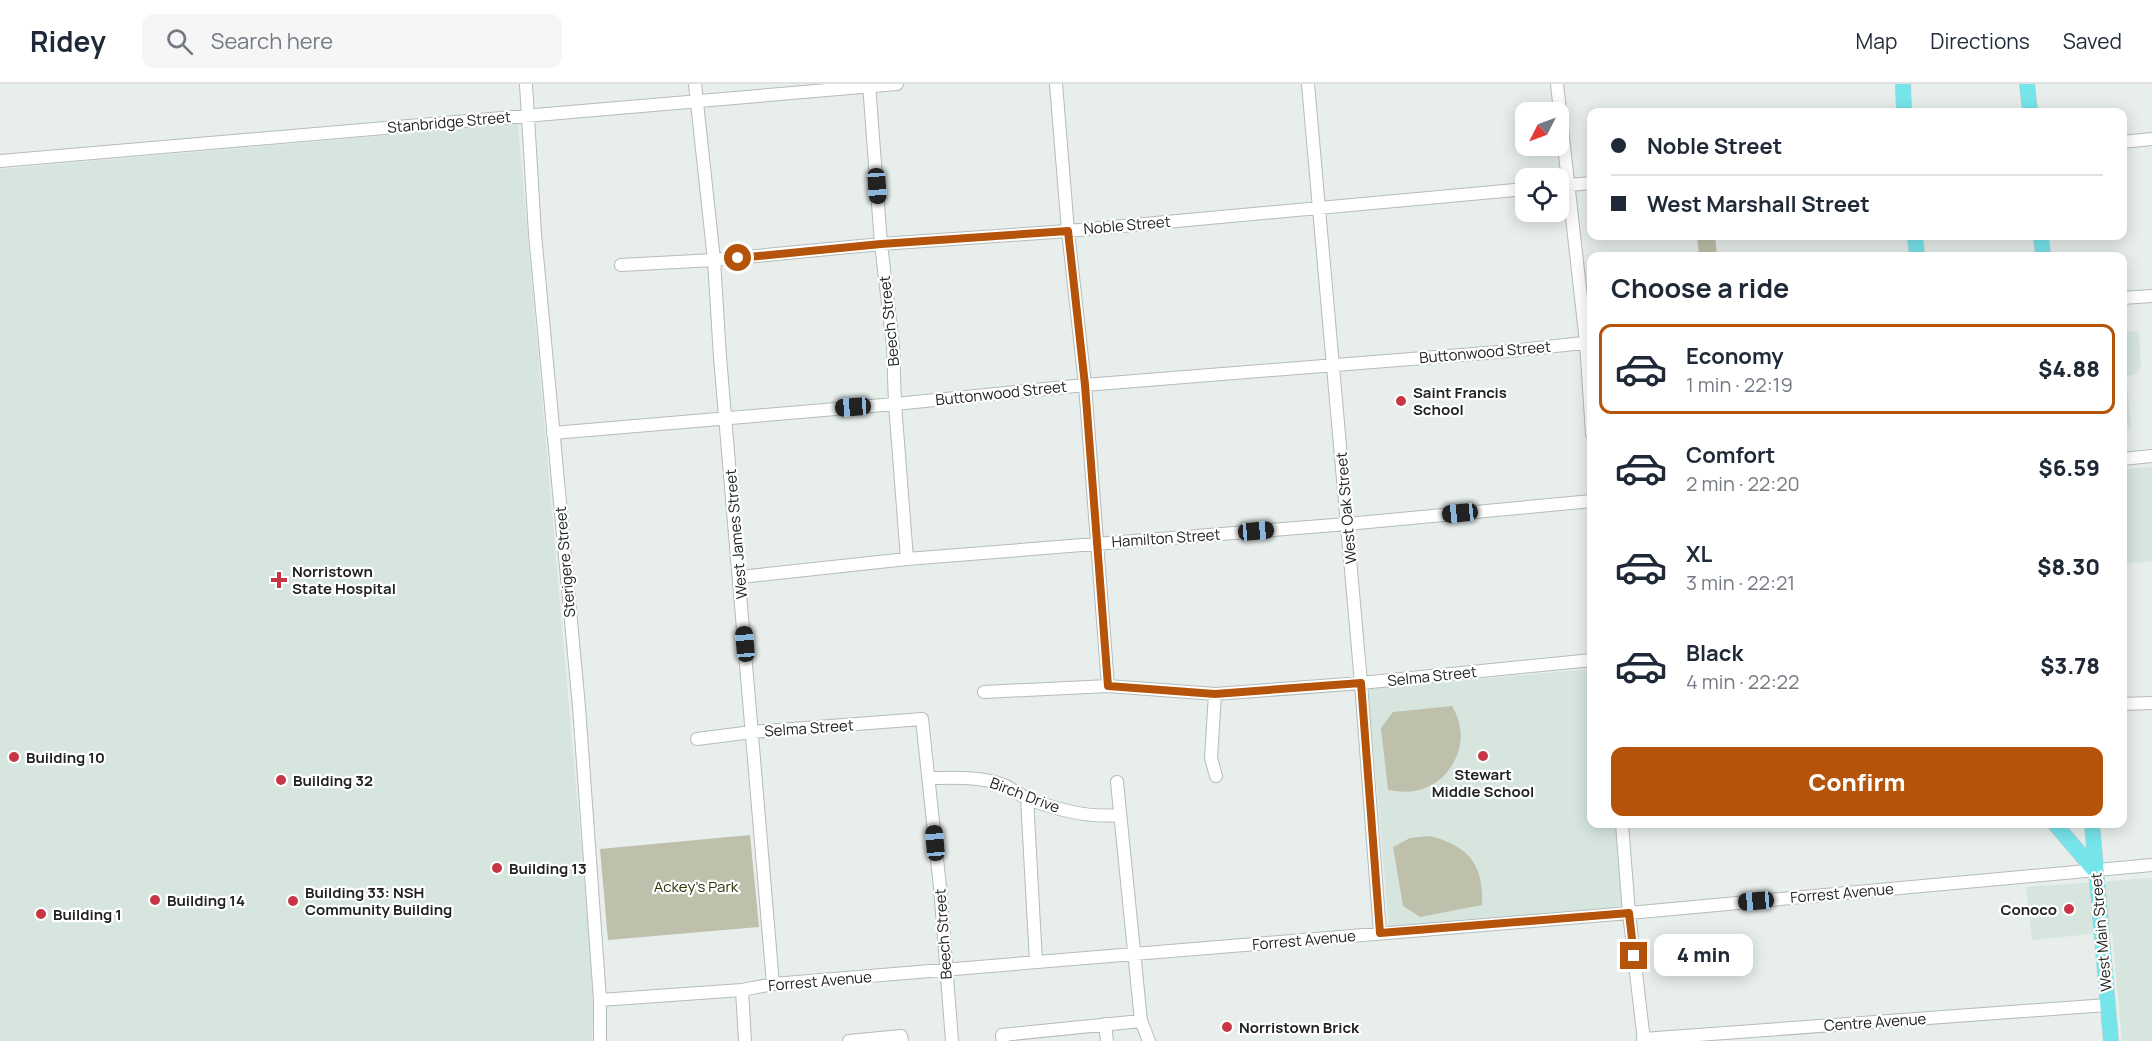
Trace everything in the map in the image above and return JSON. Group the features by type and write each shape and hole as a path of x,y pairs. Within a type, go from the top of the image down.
{"main road":[{"path":"1903,84 1904,108"},
{"path":"2026,84 2029,108"},
{"path":"2058,828 2095,871"},
{"name":"West Main Street","path":"2092,828 2111,1041"}],"street":[{"name":"Sterigere Street","path":"526,84 535,234 579,707 600,1000 600,1041"},
{"name":"West James Street","path":"695,84 714,260 773,984"},
{"name":"Stanbridge Street","path":"0,161 897,84"},
{"path":"1056,84 1068,231 1085,385 1108,686"},
{"name":"West Oak Street","path":"1308,84 1332,364 1340,430 1380,933"},
{"path":"1557,84 1562,168"},
{"name":"Beech Street","path":"869,85 881,244 893,346 895,404 908,559"},
{"path":"2127,142 2152,139"},
{"path":"1569,185 1587,184"},
{"name":"Noble Street","path":"621,265 714,260 881,244 1068,231 1515,190"},
{"path":"1569,222 1587,336"},
{"path":"2127,298 2152,296"},
{"name":"Buttonwood Street","path":"553,432 895,404 1332,364 1511,351 1587,342"},
{"path":"2127,458 2152,456"},
{"name":"Hamilton Street","path":"740,577 908,559 1347,524 1587,501"},
{"name":"Selma Street","path":"984,692 1108,686 1215,694 1361,683 1587,660"},
{"path":"1215,694 1211,758 1216,776"},
{"path":"2127,704 2152,703"},
{"name":"Beech Street","path":"922,719 952,1041"},
{"name":"Selma Street","path":"697,739 753,732 922,719"},
{"name":"Birch Drive","path":"929,778 977,778 1004,785 1027,798 1079,815 1102,817 1120,815"},
{"path":"1117,782 1141,1021 1149,1041"},
{"path":"1027,798 1036,962"},
{"path":"1622,828 1629,913 1644,1040"},
{"name":"Forrest Avenue","path":"600,1000 742,990 773,984 1629,913 2152,865"},
{"path":"742,990 745,1041"},
{"name":"Centre Avenue","path":"1644,1040 2107,1005"},
{"path":"1003,1041 1002,1035 1141,1021"},
{"path":"1105,1024 1107,1041"},
{"path":"849,1041 901,1036 902,1041"}],"shaded area":[{"name":"Norristown State Hospital","path":"518,124 594,991 592,1041 0,1041 0,169"},
{"path":"2139,331 2141,367 2136,374 2127,376 2127,332"},
{"path":"2127,386 2131,427 2127,427"},
{"path":"2152,467 2152,561 2127,564 2127,469"},
{"name":"Stewart Middle School","path":"1587,669 1587,828 1615,828 1623,908 1389,928 1368,689"},
{"path":"2152,878 2152,1041 2122,1041 2112,932 2032,940 2026,887"}],"green space":[{"path":"1697,240 1715,240 1717,252 1699,252"},
{"path":"1452,706 1459,721 1461,733 1458,753 1449,770 1434,784 1420,790 1407,792 1388,790 1381,728 1393,712"},
{"name":"Ackey's Park","path":"750,835 759,927 608,940 600,849"},
{"path":"1430,836 1455,845 1471,859 1480,879 1482,905 1420,917 1403,906 1393,847 1410,838"}],"place":[{"name":"Saint Francis School","path":"1401,401"},
{"name":"Norristown State Hospital","path":"279,580"},
{"name":"Stewart Middle School","path":"1483,756"},
{"name":"Building 10","path":"14,757"},
{"name":"Building 32","path":"281,780"},
{"name":"Building 13","path":"497,868"},
{"name":"Building 14","path":"155,900"},
{"name":"Building 33: NSH Community Building","path":"293,901"},
{"name":"Conoco","path":"2069,909"},
{"name":"Building 1","path":"41,914"},
{"name":"Norristown Brick","path":"1227,1027"}],"route":[{"path":"738,258 881,244 1068,231 1085,385 1108,686 1215,694 1361,683 1380,933 1629,913 1634,956"}]}
